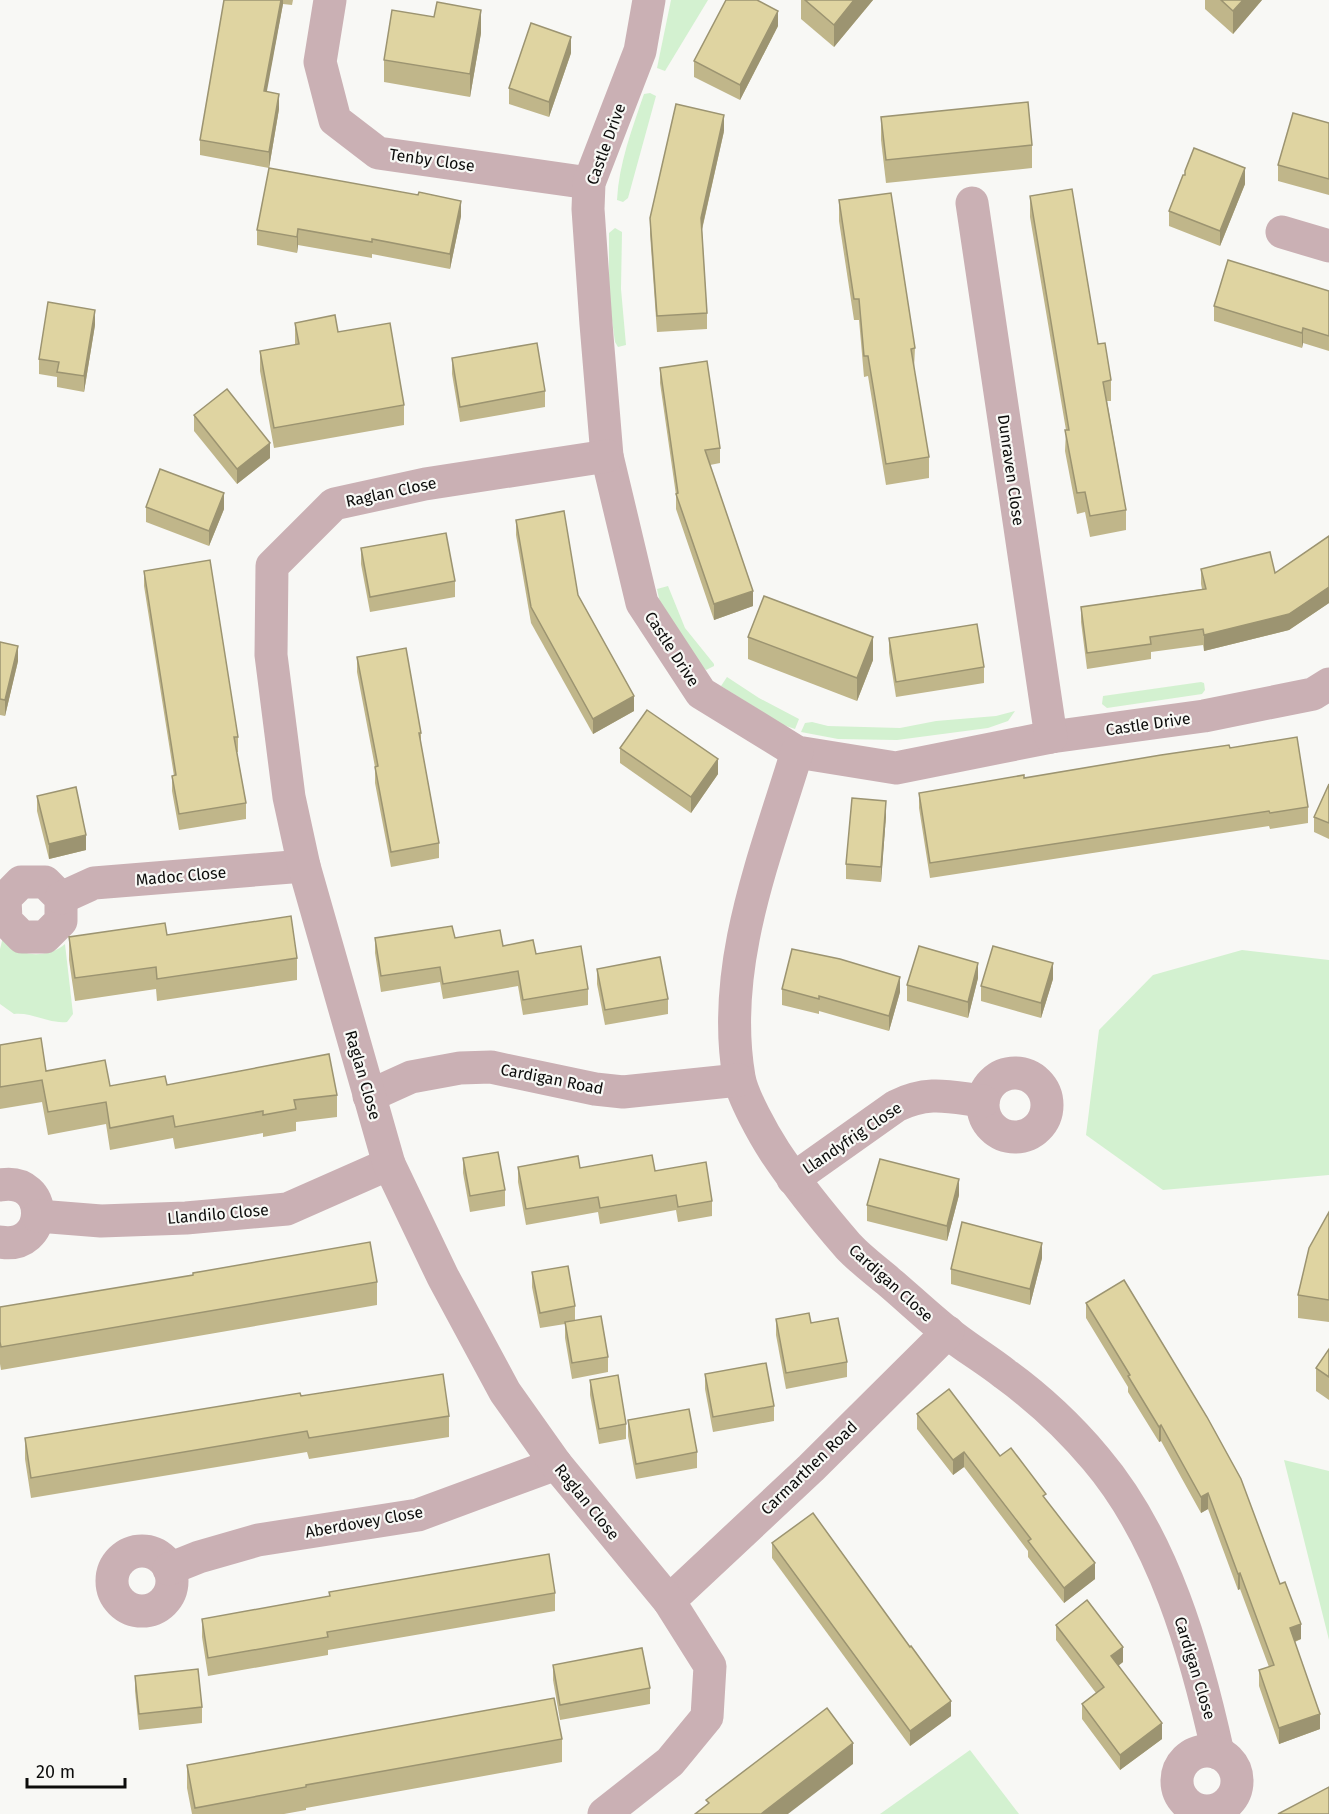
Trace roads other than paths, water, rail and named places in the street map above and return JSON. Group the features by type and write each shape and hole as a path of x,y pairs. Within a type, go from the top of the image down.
{"street":[{"name":"Tenby Close","path":"330,0 320,62 335,120 378,153 589,183"},
{"name":"Castle Drive","path":"649,0 640,51 589,183 588,209 596,324 607,456 642,603 701,693 797,752 896,768 1051,737 1204,716 1313,694 1329,684"},
{"name":"Dunraven Close","path":"972,203 1051,737"},
{"path":"1282,231 1329,246"},
{"name":"Raglan Close","path":"604,1814 670,1762 707,1717 710,1666 669,1601 556,1464 505,1392 443,1277 389,1164 304,866 289,797 271,655 272,566 334,504 424,484 607,456"},
{"name":"Cardigan Close","path":"797,752 753,894 741,950 733,1014 739,1080 763,1134 793,1179 850,1248 948,1332 1007,1375 1048,1409 1096,1458 1132,1507 1158,1559 1183,1625 1207,1703 1218,1753"},
{"name":"Madoc Close","path":"61,898 94,884 304,866"},
{"name":"Cardigan Road","path":"369,1096 411,1077 460,1068 491,1066 595,1089 623,1092 739,1080"},
{"name":"Llandyfrig Close","path":"793,1179 896,1106 913,1098 931,1095 983,1101"},
{"name":"Llandilo Close","path":"38,1216 111,1221 186,1218 287,1209 389,1164"},
{"path":"0,1185 10,1184 28,1191 38,1206 36,1225 30,1234 12,1243 0,1242"},
{"name":"Carmarthen Road","path":"669,1601 811,1468 948,1332"},
{"name":"Aberdovey Close","path":"169,1569 199,1557 258,1540 418,1515 556,1464"}]}
